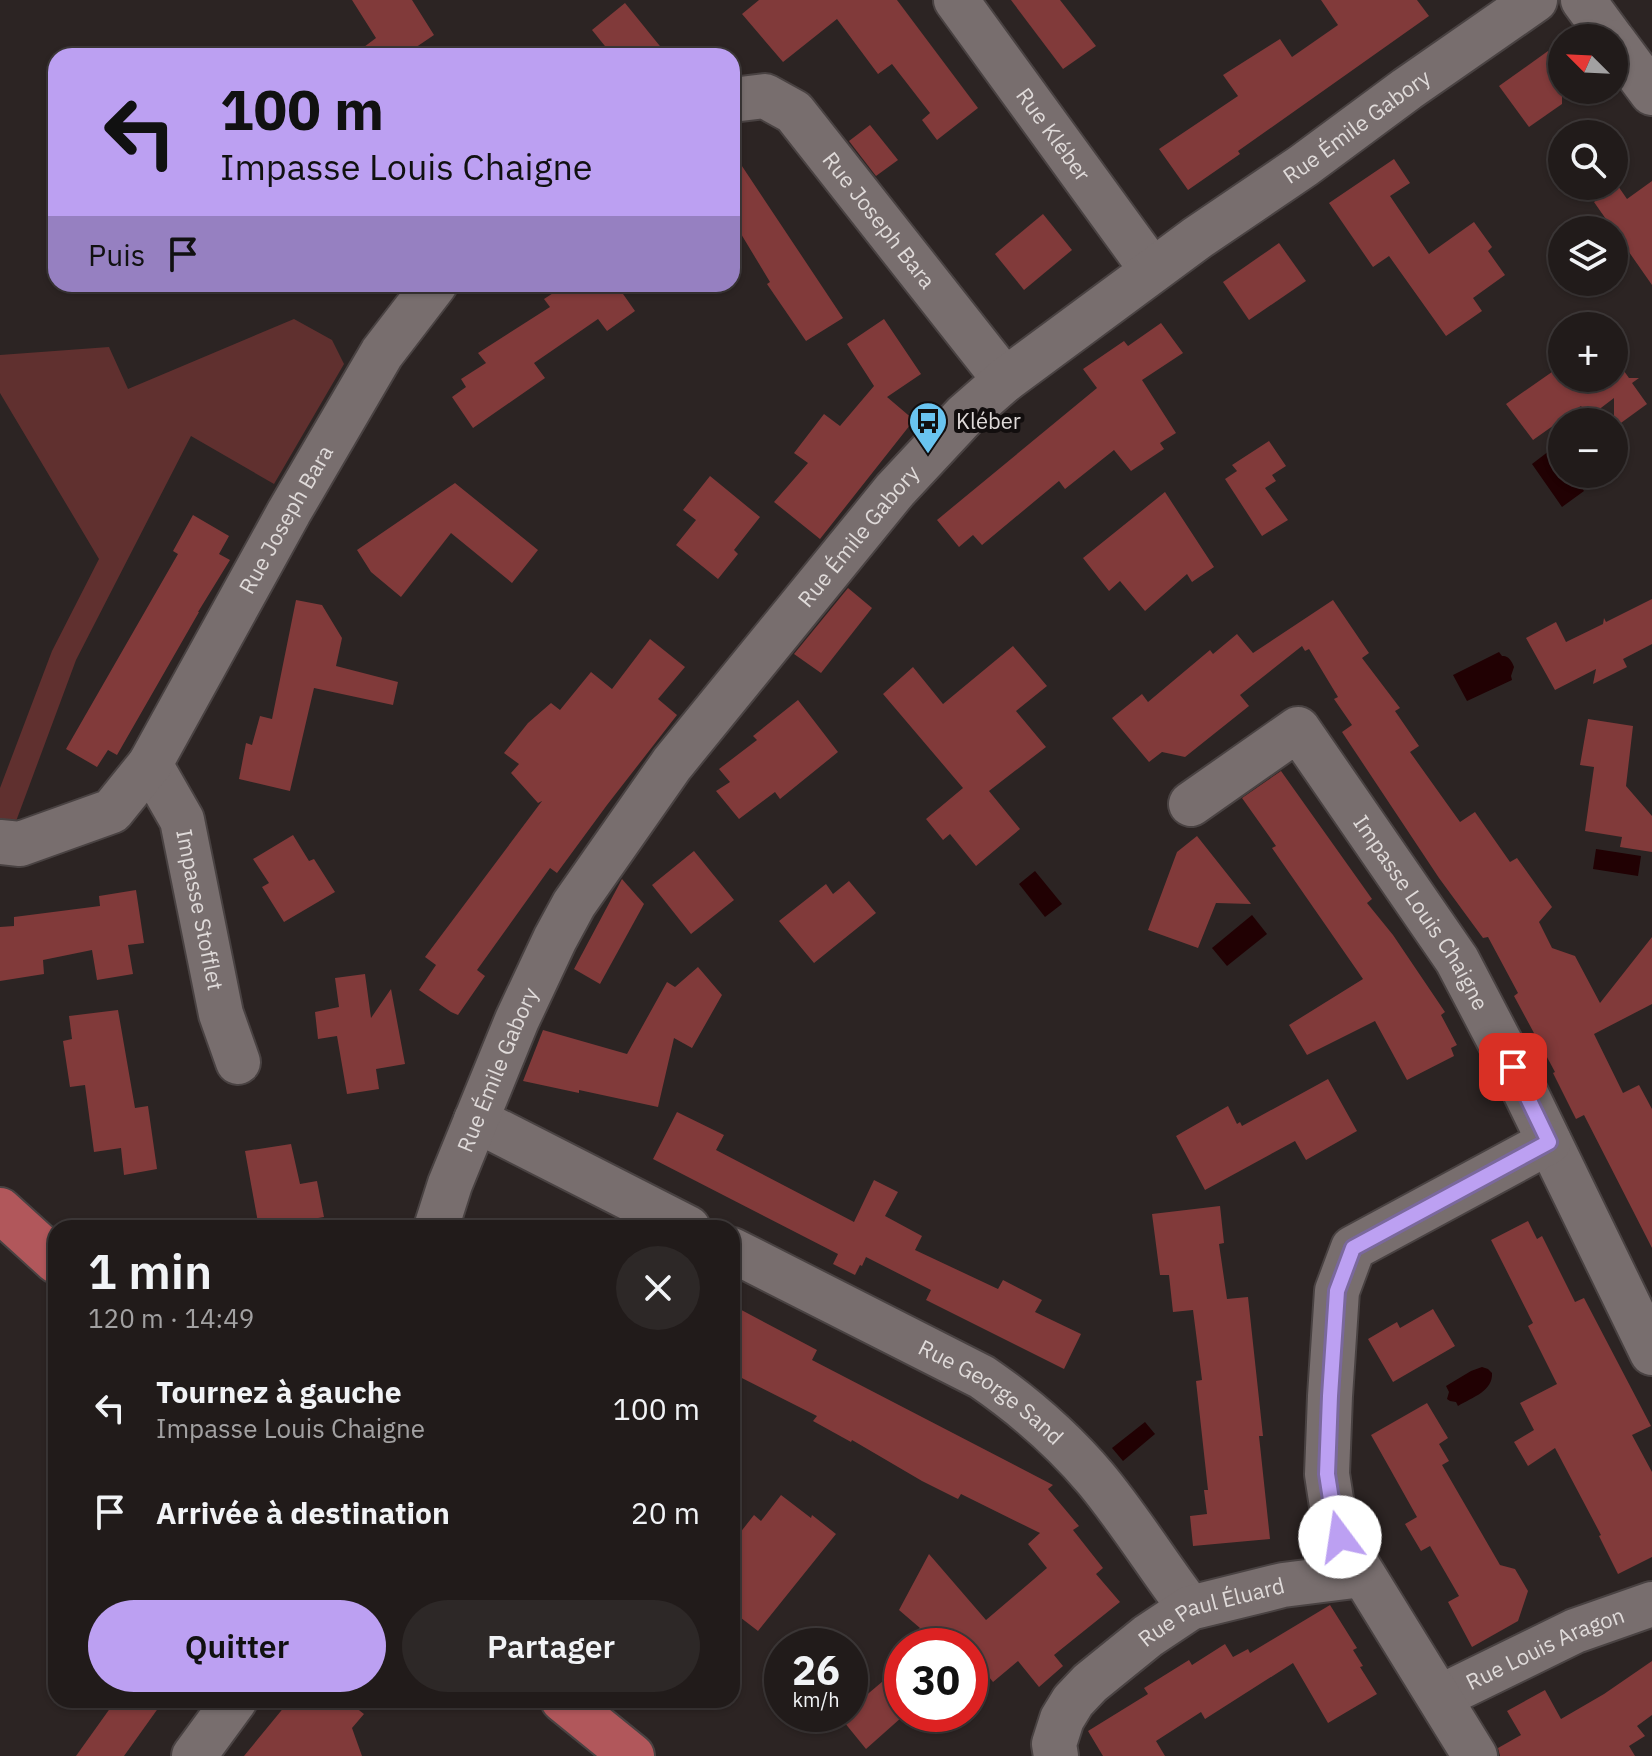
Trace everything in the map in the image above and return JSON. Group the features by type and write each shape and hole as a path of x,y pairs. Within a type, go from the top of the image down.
{"main road":[{"path":"0,1210 48,1254"},
{"path":"573,1708 632,1756"}],"street":[{"name":"Rue Kléber","path":"956,0 1152,270"},
{"name":"Rue Émile Gabory","path":"439,1220 450,1184 517,1020 568,915 589,881 672,764 895,490 965,415 1005,380 1152,270 1535,0"},
{"path":"1583,0 1601,24"},
{"path":"1628,60 1652,93"},
{"name":"Rue Joseph Bara","path":"740,99 765,96 794,112 1005,380"},
{"name":"Rue Joseph Bara","path":"0,842 20,844 112,811 150,764 289,512 382,353 429,292"},
{"name":"Impasse Louis Chaigne","path":"1191,804 1298,729 1457,960 1513,1067 1652,1353"},
{"name":"Impasse Stofflet","path":"150,764 182,820 221,1014 238,1062"},
{"path":"476,1120 672,1220"},
{"path":"1475,1756 1340,1537 1327,1474 1337,1291 1353,1248 1549,1142"},
{"name":"Rue George Sand","path":"740,1254 982,1377 1005,1394 1048,1429 1095,1478 1190,1608"},
{"name":"Rue Paul Éluard","path":"1056,1756 1054,1744 1062,1719 1073,1701 1090,1683 1148,1636 1190,1608 1283,1585 1362,1575"},
{"name":"Rue Louis Aragon","path":"1440,1697 1575,1631 1652,1604"},
{"path":"194,1756 229,1708"}],"shaded area":[{"path":"294,319 332,340 344,364 274,484 191,436 76,660 15,824 0,824 0,788 52,651 99,559 0,393 0,355 109,347 128,389"},
{"path":"1548,452 1548,487 1532,464"},
{"path":"1549,488 1582,488 1584,491 1562,507"},
{"path":"1499,652 1510,659 1514,667 1512,680 1467,701 1453,675"},
{"path":"1596,849 1641,856 1638,876 1593,869"},
{"path":"1035,871 1062,904 1045,917 1019,884"},
{"path":"1252,915 1267,934 1227,966 1212,948"},
{"path":"1482,1367 1492,1373 1486,1389 1458,1406 1447,1399 1449,1392 1446,1386"},
{"path":"1145,1422 1155,1434 1123,1461 1112,1448"}],"building":[{"path":"352,0 412,0 434,35 415,48 363,48 376,38"},
{"path":"759,0 897,0 978,108 937,140 922,120 930,113 892,64 878,74 837,19 783,62 742,14"},
{"path":"1011,0 1060,0 1096,46 1063,69"},
{"path":"1321,0 1417,0 1429,16 1188,190 1159,149 1238,96 1223,75 1280,39 1292,57 1338,25"},
{"path":"625,3 662,48 607,48 592,30"},
{"path":"1548,51 1548,104 1562,104 1529,127 1499,86"},
{"path":"870,125 898,160 876,176 849,141"},
{"path":"1394,159 1410,183 1390,196 1429,254 1474,222 1492,247 1488,251 1505,275 1473,298 1482,311 1446,336 1389,256 1373,267 1329,203"},
{"path":"740,163 843,318 806,341 767,284 770,282 740,232"},
{"path":"1652,181 1652,285 1628,251 1628,216 1604,216 1594,202 1628,198"},
{"path":"1043,214 1072,250 1024,290 995,254"},
{"path":"1279,243 1306,281 1249,320 1223,282"},
{"path":"555,292 622,292 635,311 607,331 598,319 534,363 545,378 473,428 452,397 466,387 461,379 486,363 478,353 550,307 544,299"},
{"path":"884,319 921,374 887,397 914,420 820,539 774,502 808,463 794,453 824,414 840,426 874,386 847,344"},
{"path":"1161,323 1183,353 1142,380 1176,433 1160,443 1164,449 1131,471 1114,450 1065,489 1059,481 982,545 973,535 959,547 937,520 1097,388 1083,369 1124,341 1128,346"},
{"path":"1548,375 1548,392 1628,392 1628,377 1639,378 1632,383 1647,404 1628,418 1628,408 1614,408 1614,398 1601,408 1548,408 1548,429 1533,440 1506,404"},
{"path":"1269,441 1286,466 1272,475 1276,481 1265,488 1288,520 1262,536 1225,479 1237,471 1232,465"},
{"path":"710,476 760,517 734,550 738,554 718,579 676,545 696,520 683,510"},
{"path":"455,483 538,550 512,583 451,533 401,597 371,572 357,550"},
{"path":"1165,492 1214,567 1192,582 1187,574 1145,611 1120,581 1109,591 1083,558"},
{"path":"193,515 229,536 219,554 230,560 117,755 108,750 97,767 66,749 178,554 173,551"},
{"path":"848,588 872,608 821,673 794,654"},
{"path":"1652,599 1652,644 1623,659 1627,667 1593,684 1596,669 1555,690 1526,638 1556,622 1566,642 1603,624 1604,618 1606,622"},
{"path":"296,600 322,605 342,638 336,666 398,682 393,705 314,688 290,791 239,779 246,743 252,745 260,716 272,719"},
{"path":"1333,600 1369,653 1362,658 1400,708 1395,711 1419,746 1410,752 1460,822 1475,812 1510,862 1517,858 1552,907 1539,922 1552,948 1575,956 1600,1003 1652,937 1652,1004 1594,1034 1623,1093 1639,1085 1652,1109 1652,1248 1584,1115 1576,1119 1555,1072 1514,996 1518,993 1488,937 1483,938 1439,878 1342,732 1352,725 1334,699 1338,697 1309,649 1305,651 1302,646 1240,695 1249,706 1185,757 1162,752 1149,762 1112,718 1142,694 1148,702 1210,650 1213,654 1237,634 1253,653"},
{"path":"650,639 685,667 658,699 677,715 557,873 550,868 477,970 485,976 458,1015 451,1012 419,990 436,965 425,957 542,801 538,803 511,773 519,764 504,753 528,723 551,703 560,710 591,672 612,689"},
{"path":"1013,646 1047,686 1016,711 1046,747 989,791 1020,829 976,866 950,834 943,840 926,819 963,788 883,694 913,667 943,704"},
{"path":"798,700 838,752 780,799 775,792 739,819 716,791 730,782 719,769 757,740 753,736"},
{"path":"1588,719 1633,726 1626,786 1652,816 1652,852 1620,847 1622,837 1585,831 1594,767 1580,765"},
{"path":"1281,771 1372,899 1367,903 1393,935 1445,1012 1441,1015 1457,1045 1451,1048 1454,1056 1407,1080 1375,1021 1307,1055 1289,1025 1363,979 1272,848 1276,846 1242,798"},
{"path":"293,835 309,861 314,859 335,892 284,922 262,887 269,883 253,859"},
{"path":"1197,836 1251,904 1216,903 1198,948 1148,930 1177,852"},
{"path":"694,851 734,900 691,934 652,885"},
{"path":"622,879 644,904 600,984 574,969"},
{"path":"849,881 876,913 814,963 779,921 826,884 833,894"},
{"path":"136,890 144,943 128,945 133,974 97,980 92,950 43,960 44,974 0,981 0,927 14,926 14,917 100,906 99,896"},
{"path":"698,967 722,995 692,1048 674,1038 658,1107 523,1081 543,1030 627,1054 667,982 675,987"},
{"path":"365,974 371,1018 391,989 405,1064 376,1069 379,1089 347,1094 337,1036 318,1039 315,1012 339,1007 335,978"},
{"path":"118,1010 135,1108 148,1106 157,1169 124,1175 121,1148 94,1152 85,1085 70,1087 63,1041 72,1039 69,1016"},
{"path":"1328,1079 1357,1131 1306,1160 1295,1141 1205,1190 1176,1136 1228,1106 1237,1124 1240,1122 1242,1126"},
{"path":"677,1112 724,1135 716,1150 854,1222 874,1180 898,1192 885,1216 922,1236 915,1250 998,1289 1003,1280 1042,1300 1035,1312 1081,1334 1064,1369 926,1300 931,1290 866,1257 855,1275 833,1264 838,1254 653,1159"},
{"path":"291,1144 300,1184 317,1181 324,1217 258,1220 245,1151"},
{"path":"1220,1206 1224,1243 1219,1244 1227,1299 1248,1297 1270,1539 1193,1546 1190,1516 1207,1514 1204,1490 1208,1490 1196,1381 1202,1380 1193,1310 1173,1312 1169,1275 1160,1275 1152,1214"},
{"path":"1528,1221 1537,1239 1542,1236 1575,1302 1584,1298 1651,1426 1632,1435 1652,1472 1652,1557 1618,1574 1555,1448 1528,1466 1514,1442 1534,1430 1520,1403 1557,1384 1528,1326 1533,1323 1491,1240"},
{"path":"740,1309 817,1350 812,1360 1053,1485 1048,1489 1079,1526 1073,1530 1103,1568 1096,1574 1120,1602 1054,1655 1063,1666 1039,1687 1018,1661 993,1682 988,1676 988,1628 920,1628 899,1610 929,1554 986,1620 1047,1568 1028,1544 1040,1533 961,1494 958,1499 813,1421 817,1416 740,1377"},
{"path":"1433,1309 1455,1346 1393,1382 1368,1339 1397,1322 1400,1328"},
{"path":"1427,1403 1448,1438 1439,1444 1449,1461 1442,1465 1500,1565 1515,1569 1528,1591 1518,1621 1472,1647 1448,1602 1459,1596 1430,1546 1421,1551 1405,1524 1417,1517 1371,1435"},
{"path":"781,1495 836,1534 758,1631 740,1617 740,1533 754,1515 761,1521"},
{"path":"1330,1605 1357,1648 1353,1650 1363,1666 1360,1667 1377,1694 1328,1723 1293,1663 1205,1719 1201,1712 1156,1741 1165,1756 1103,1756 1088,1731 1148,1694 1144,1688 1189,1660 1192,1665 1225,1644 1233,1657 1248,1649 1250,1653"},
{"path":"1652,1661 1652,1715 1637,1726 1645,1736 1629,1746 1635,1756 1500,1756 1498,1748 1521,1735 1507,1711 1545,1690 1561,1719"},
{"path":"884,1680 885,1732 866,1749 852,1732 868,1732 868,1694"},
{"path":"110,1708 158,1708 124,1756 76,1756"},
{"path":"283,1708 356,1708 364,1714 352,1728 362,1756 244,1756"}],"place":[{"name":"Kléber","path":"928,455"}],"route":[{"path":"1340,1537 1327,1474 1337,1291 1353,1248 1549,1142 1513,1067"}]}
